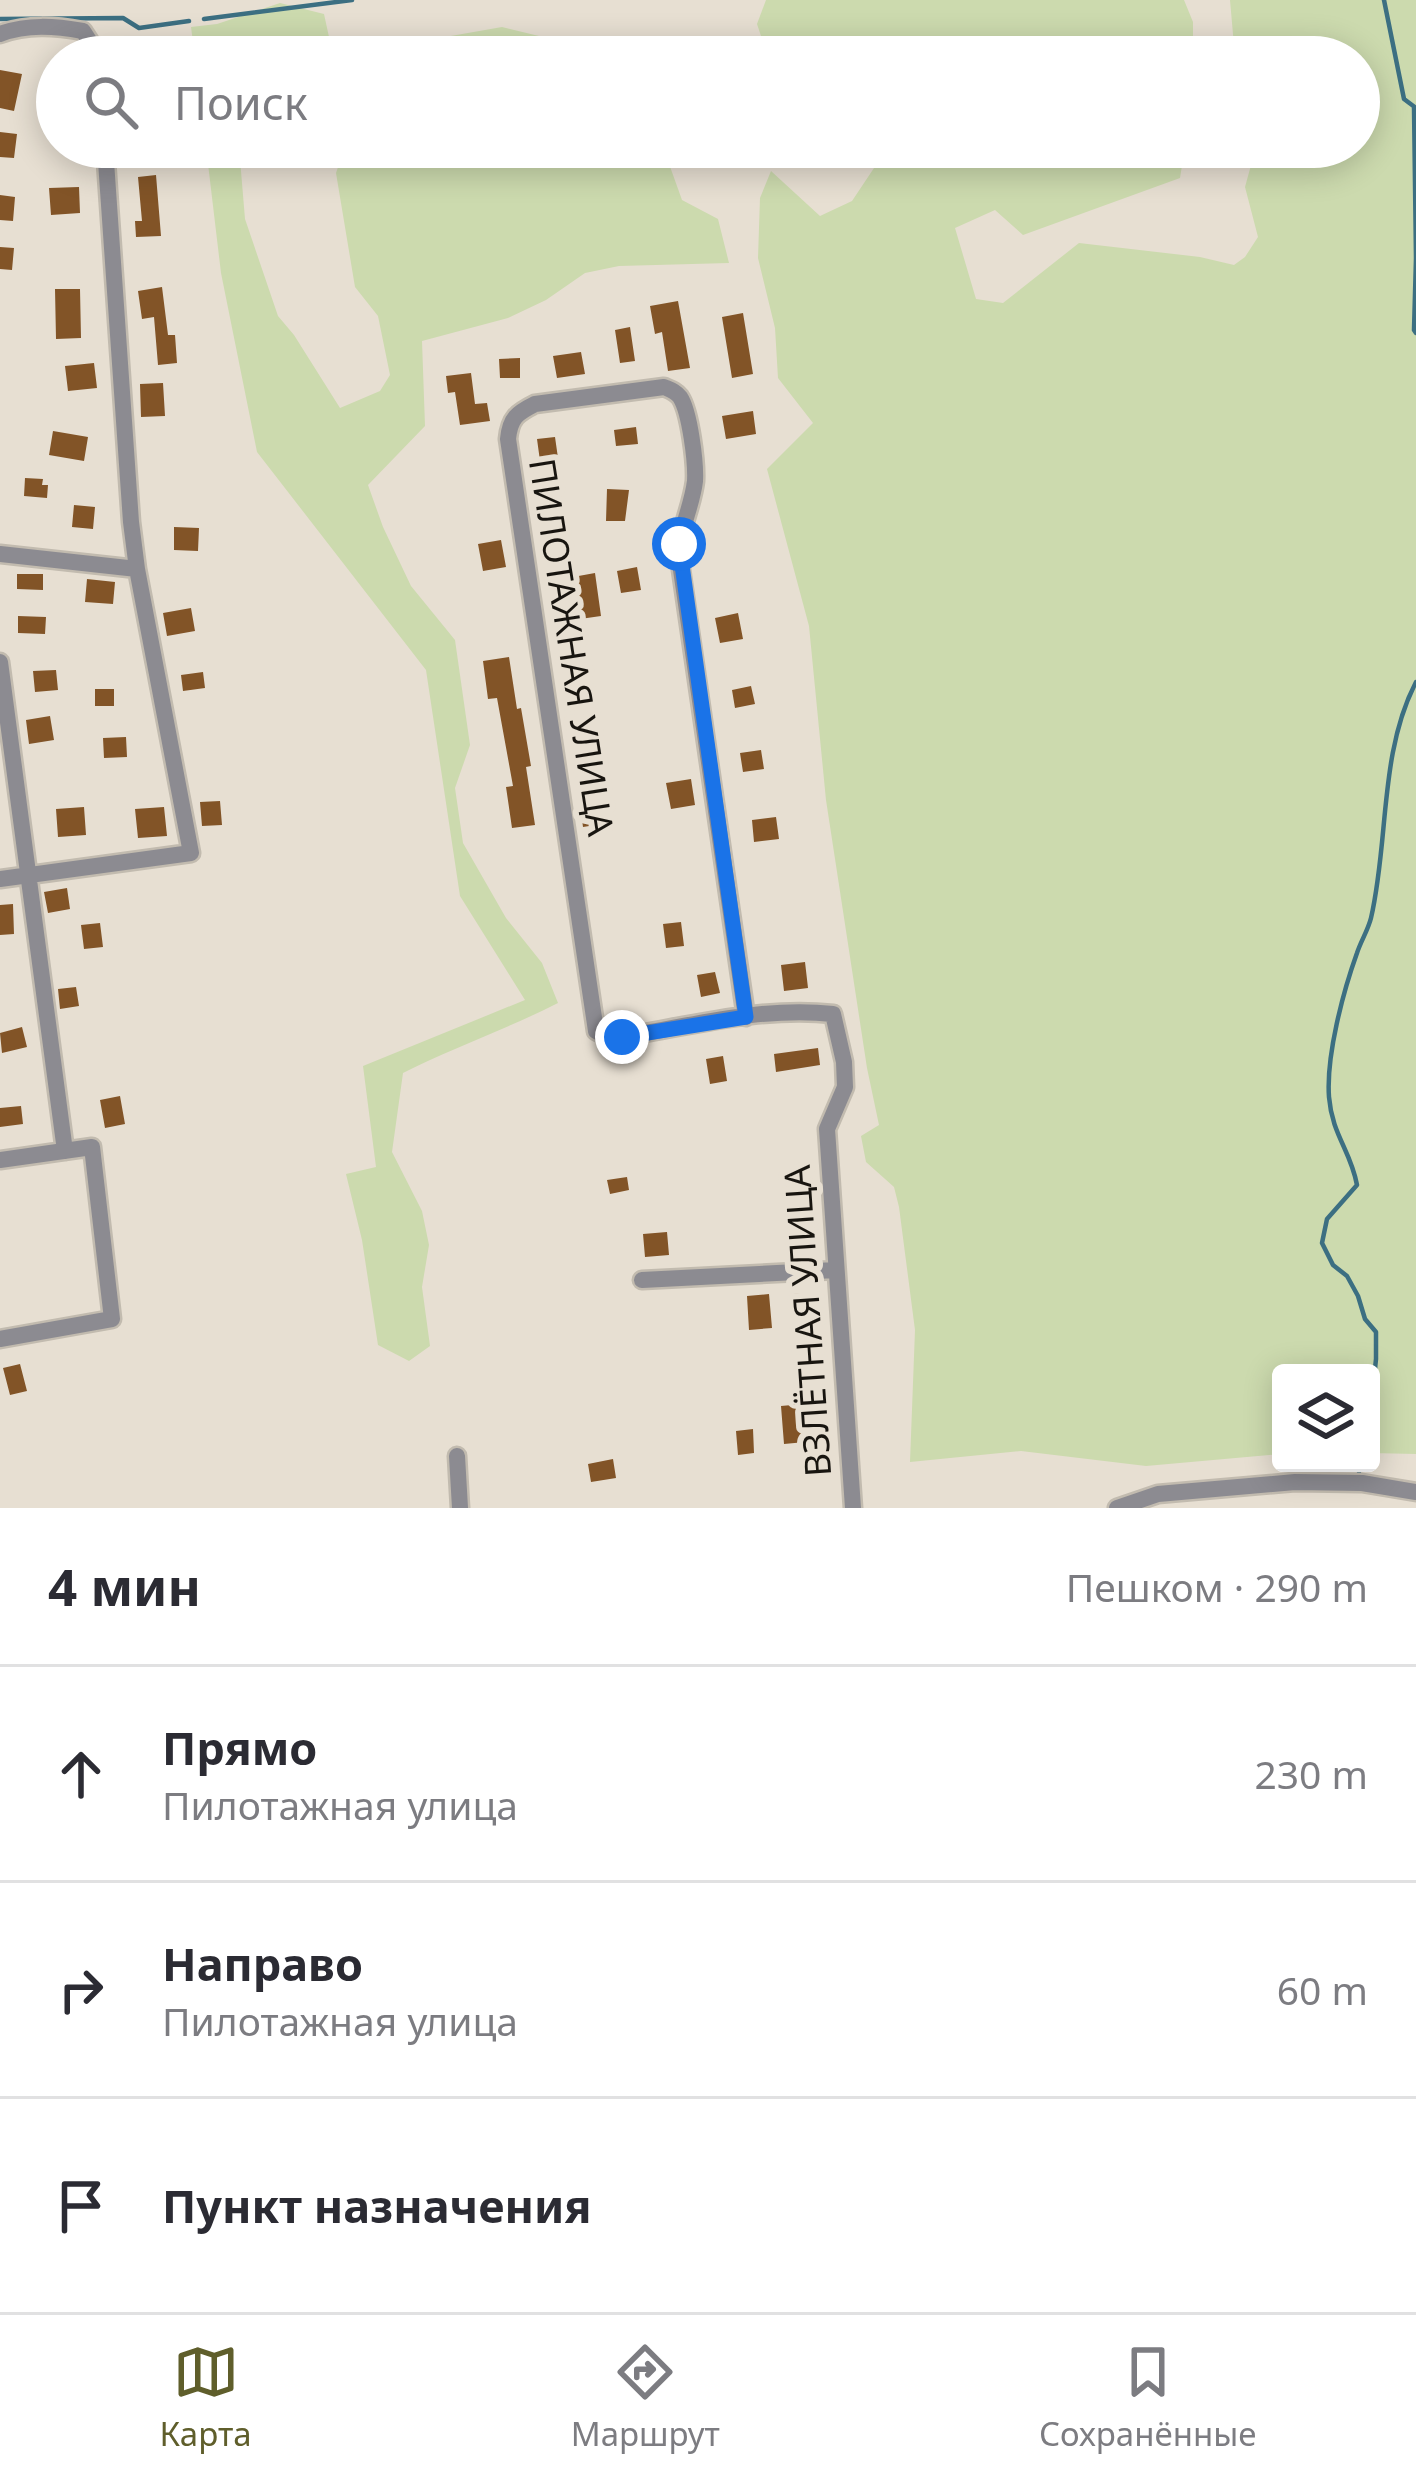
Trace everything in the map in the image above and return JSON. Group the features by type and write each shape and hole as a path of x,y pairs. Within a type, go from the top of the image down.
{"street":[{"path":"0,34 54,26 83,31 86,36"},
{"path":"0,879 190,853 131,522 106,168"},
{"name":"ПИЛОТАЖНАЯ УЛИЦА","path":"746,1017 679,556 695,482 682,400 664,387 536,404 516,413 508,439 596,1031 622,1037 746,1017 832,1014 845,1088 827,1129"},
{"path":"0,554 137,569"},
{"path":"0,662 65,1151"},
{"name":"ВЗЛЁТНАЯ УЛИЦА","path":"827,1129 854,1508"},
{"path":"0,1160 92,1148 112,1318 0,1339"},
{"path":"642,1280 836,1270"},
{"path":"457,1456 460,1508"},
{"path":"1117,1508 1157,1494 1295,1482 1362,1483 1416,1492"}],"green space":[{"path":"766,0 1184,0 1193,36 761,36 757,24"},
{"path":"1230,0 1416,0 1416,1454 1380,1453 1380,1364 1272,1364 1272,1455 1146,1466 1021,1451 910,1462 915,1330 899,1207 894,1187 866,1162 861,1136 879,1125 826,800 809,626 767,469 813,423 778,378 775,328 758,258 760,198 771,171 820,216 852,201 874,168 1182,168 1180,178 1023,235 995,210 955,228 976,299 1003,303 1079,243 1234,265 1258,237 1245,187 1250,168 1380,168 1380,36 1233,36"},
{"path":"280,3 324,14 329,36 192,36 191,27 217,24"},
{"path":"502,27 539,36 451,36"},
{"path":"208,168 241,168 245,219 278,316 340,408 380,391 390,375 378,316 355,287 338,168 671,168 682,200 718,219 729,263 619,266 585,273 546,300 508,318 422,341 425,426 368,485 411,586 455,640 470,745 455,788 463,843 506,918 542,963 558,1003 403,1073 392,1152 422,1211 429,1245 422,1287 430,1346 409,1361 378,1345 346,1174 376,1167 363,1066 525,1000 460,896 426,670 257,452 221,273"}],"building":[{"path":"0,70 22,74 14,111 0,108"},
{"path":"0,132 17,134 14,158 0,157"},
{"path":"156,175 161,236 136,237 135,221 142,221 138,177"},
{"path":"79,187 80,213 51,215 49,188"},
{"path":"0,195 15,197 13,221 0,220"},
{"path":"0,247 14,248 12,270 0,269"},
{"path":"162,287 177,363 158,365 154,317 142,319 138,291"},
{"path":"55,289 80,289 81,338 56,339"},
{"path":"678,301 690,368 668,371 662,332 655,334 650,306"},
{"path":"743,313 753,374 732,378 722,317"},
{"path":"630,327 635,361 620,363 615,330"},
{"path":"581,352 585,374 557,378 553,356"},
{"path":"520,358 520,378 500,378 499,359"},
{"path":"94,363 97,388 68,391 65,366"},
{"path":"471,373 475,404 487,403 490,421 460,425 455,392 448,393 446,376"},
{"path":"163,383 165,416 141,417 140,384"},
{"path":"753,411 756,434 726,439 722,416"},
{"path":"636,427 638,444 616,446 614,430"},
{"path":"53,431 88,437 84,461 49,455"},
{"path":"555,437 558,458 540,461 537,439"},
{"path":"25,478 43,479 42,485 48,485 47,498 24,496"},
{"path":"607,489 629,490 625,521 606,521"},
{"path":"74,505 95,507 93,529 72,527"},
{"path":"174,527 199,528 198,551 174,550"},
{"path":"501,540 506,567 483,571 478,544"},
{"path":"637,567 641,590 621,593 617,571"},
{"path":"595,573 601,616 580,619 573,577"},
{"path":"17,574 43,574 43,590 17,589"},
{"path":"87,579 115,582 113,604 85,602"},
{"path":"191,608 195,631 167,636 163,613"},
{"path":"738,613 743,639 720,643 715,618"},
{"path":"18,616 46,617 45,634 18,633"},
{"path":"509,657 531,766 526,767 535,825 512,828 506,787 513,786 497,698 488,699 483,661"},
{"path":"56,670 58,690 35,692 33,671"},
{"path":"203,672 205,688 183,691 181,675"},
{"path":"751,686 755,704 735,708 732,690"},
{"path":"95,689 114,689 114,706 95,706"},
{"path":"50,716 54,740 29,744 26,720"},
{"path":"126,737 127,757 104,758 103,738"},
{"path":"761,750 764,769 743,772 740,753"},
{"path":"691,779 695,805 671,809 666,783"},
{"path":"220,801 222,825 202,826 200,802"},
{"path":"84,807 86,835 58,837 56,809"},
{"path":"164,807 167,836 138,838 135,809"},
{"path":"599,809 602,824 583,827 581,812"},
{"path":"776,817 779,839 754,842 752,820"},
{"path":"67,888 70,909 48,913 44,892"},
{"path":"13,904 14,934 0,935 0,905"},
{"path":"681,922 684,946 666,948 663,924"},
{"path":"100,923 103,947 84,949 81,925"},
{"path":"805,962 808,988 784,991 781,965"},
{"path":"715,972 720,993 701,997 697,975"},
{"path":"76,987 79,1006 60,1009 58,989"},
{"path":"22,1027 27,1047 2,1053 0,1033"},
{"path":"818,1048 820,1065 776,1072 774,1054"},
{"path":"723,1056 727,1081 710,1084 706,1059"},
{"path":"120,1096 125,1124 105,1128 100,1100"},
{"path":"21,1106 23,1124 0,1127 0,1108"},
{"path":"627,1177 629,1190 610,1194 607,1180"},
{"path":"667,1232 669,1255 645,1257 643,1234"},
{"path":"814,1293 816,1318 796,1320 793,1294"},
{"path":"769,1294 772,1328 749,1330 747,1296"},
{"path":"20,1364 27,1391 10,1395 3,1368"},
{"path":"813,1403 816,1441 784,1444 781,1406"},
{"path":"753,1429 754,1453 738,1455 736,1431"},
{"path":"613,1459 616,1478 591,1482 588,1464"}],"waterway":[{"path":"204,19 352,0"},
{"path":"1384,0 1404,99 1416,108"},
{"path":"0,19 123,18 139,28 189,21"},
{"path":"1414,107 1416,333"},
{"path":"1375,1364 1376,1332 1365,1319 1347,1276 1333,1265 1322,1243 1327,1219 1357,1185 1334,1122 1329,1081 1341,1005 1377,889 1396,738 1416,682"}],"route":[{"path":"622,1037 746,1017 679,544"}]}
